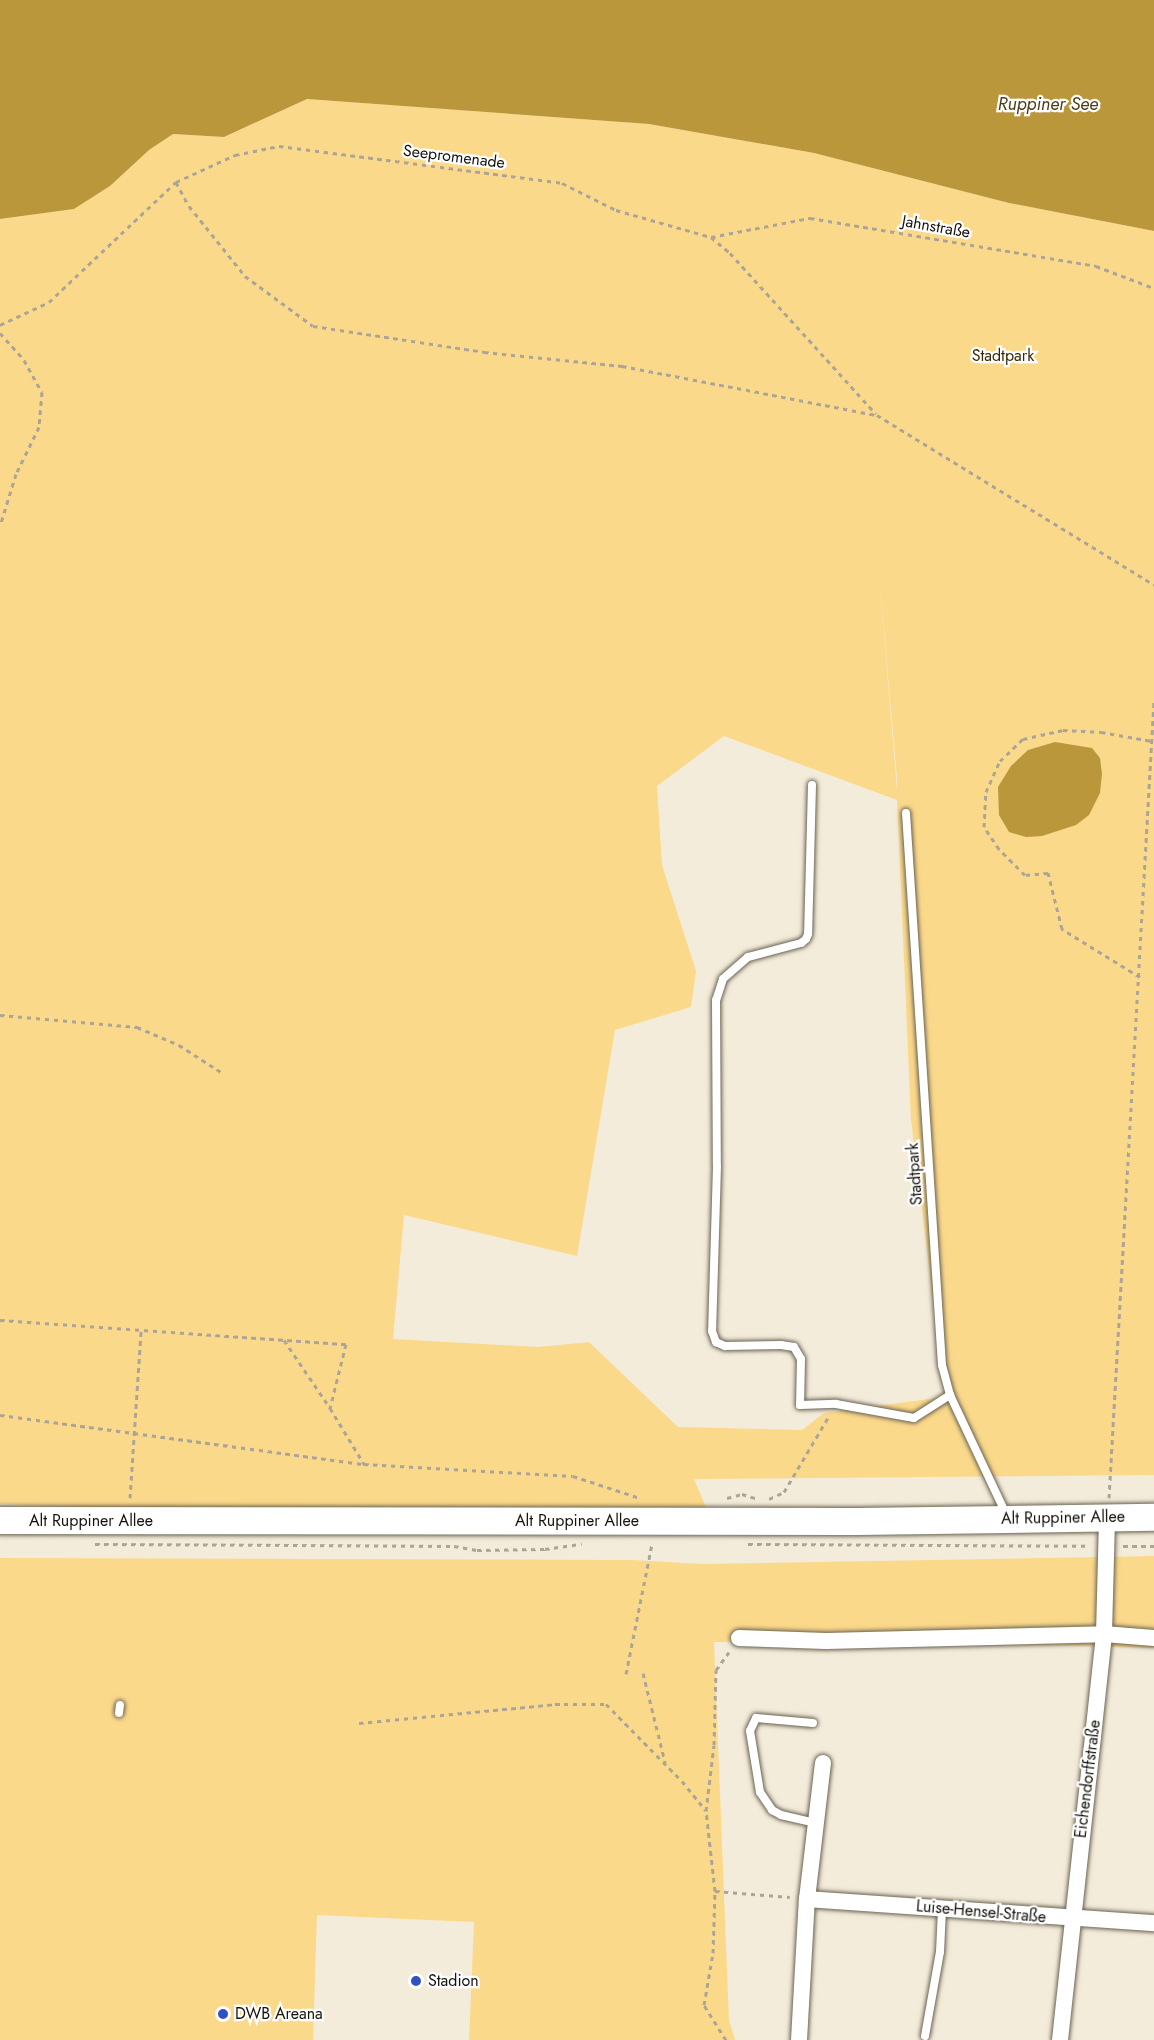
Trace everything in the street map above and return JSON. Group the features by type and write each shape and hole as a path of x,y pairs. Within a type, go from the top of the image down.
{"main road":[{"name":"Alt Ruppiner Allee","path":"0,1520 1154,1517"}],"street":[{"name":"Eichendorffstraße","path":"1060,2040 1071,1919 1104,1634 1107,1518"},
{"path":"739,1638 826,1641 1104,1634 1154,1638"},
{"path":"799,2040 807,1899 823,1763"},
{"name":"Luise-Hensel-Straße","path":"807,1899 1154,1923"}],"lane":[{"path":"812,785 806,939 784,949 748,957 723,980 716,1000 717,1166 712,1331 716,1342 725,1346 781,1345 794,1347 801,1359 800,1405 836,1404 914,1419 950,1395"},
{"name":"Stadtpark","path":"906,813 942,1365 950,1395 1008,1519"},
{"path":"813,1723 756,1718 750,1731 760,1792 772,1810 781,1815 816,1823"},
{"path":"925,2036 940,1953 942,1909"}],"path":[{"name":"Seepromenade","path":"0,325 49,302 176,182 235,154 279,146 562,183 616,210 711,237 730,253 878,415"},
{"path":"176,182 189,206 245,276 313,326 484,352 622,366 878,415 1154,585"},
{"name":"Jahnstraße","path":"711,237 810,218 1096,266 1154,288"},
{"path":"0,333 24,360 42,392 39,427 16,474 0,526"},
{"path":"1107,1518 1140,976 1154,700"},
{"path":"1140,976 1062,929 1048,873 1025,875 999,849 984,827 986,792 1000,761 1023,739 1063,729 1101,732 1152,741"},
{"path":"0,1016 137,1027 179,1045 224,1074"},
{"path":"0,1320 346,1344 330,1408"},
{"path":"128,1521 136,1432 141,1330"},
{"path":"284,1340 364,1464"},
{"path":"722,1499 742,1494 764,1501 784,1492 836,1404"},
{"path":"0,1415 364,1464 573,1476 643,1498"},
{"path":"89,1544 454,1546 477,1550 545,1549 587,1543"},
{"path":"641,1544 664,1544"},
{"path":"626,1674 652,1544"},
{"path":"746,1544 1154,1546"},
{"path":"726,2040 705,2005 713,1953 715,1891 706,1811 714,1745 716,1670 739,1638"},
{"path":"643,1673 665,1764"},
{"path":"359,1723 555,1704 606,1704 665,1764 706,1811"},
{"path":"715,1891 807,1899"}],"green space":[{"path":"307,99 649,124 814,153 1009,203 1154,231 1154,1475 694,1479 710,1517 140,1510 0,1504 0,219 74,209 110,186 149,150 173,134 224,137","holes":["880,587 897,778 897,790","724,736 897,800 911,1120 945,1397 824,1413 802,1430 678,1427 589,1342 538,1347 393,1339 404,1215 577,1256 615,1030 691,1007 696,971 662,865 657,786"]},
{"path":"1154,1556 1154,1648 912,1642 714,1642 729,2020 735,2040 469,2040 474,1922 317,1915 313,2040 0,2040 0,1558 632,1560 703,1564"}],"water":[{"name":"Ruppiner See","path":"0,0 1154,0 1154,231 1009,203 814,153 649,124 307,99 224,137 173,134 149,150 110,186 74,209 0,219"},
{"path":"1055,742 1092,748 1100,758 1102,774 1100,793 1089,815 1076,825 1042,836 1026,837 1009,832 999,815 998,787 1011,766 1028,750"}],"place":[{"name":"Stadion","path":"416,1981"},
{"name":"DWB Areana","path":"223,2014"}]}
